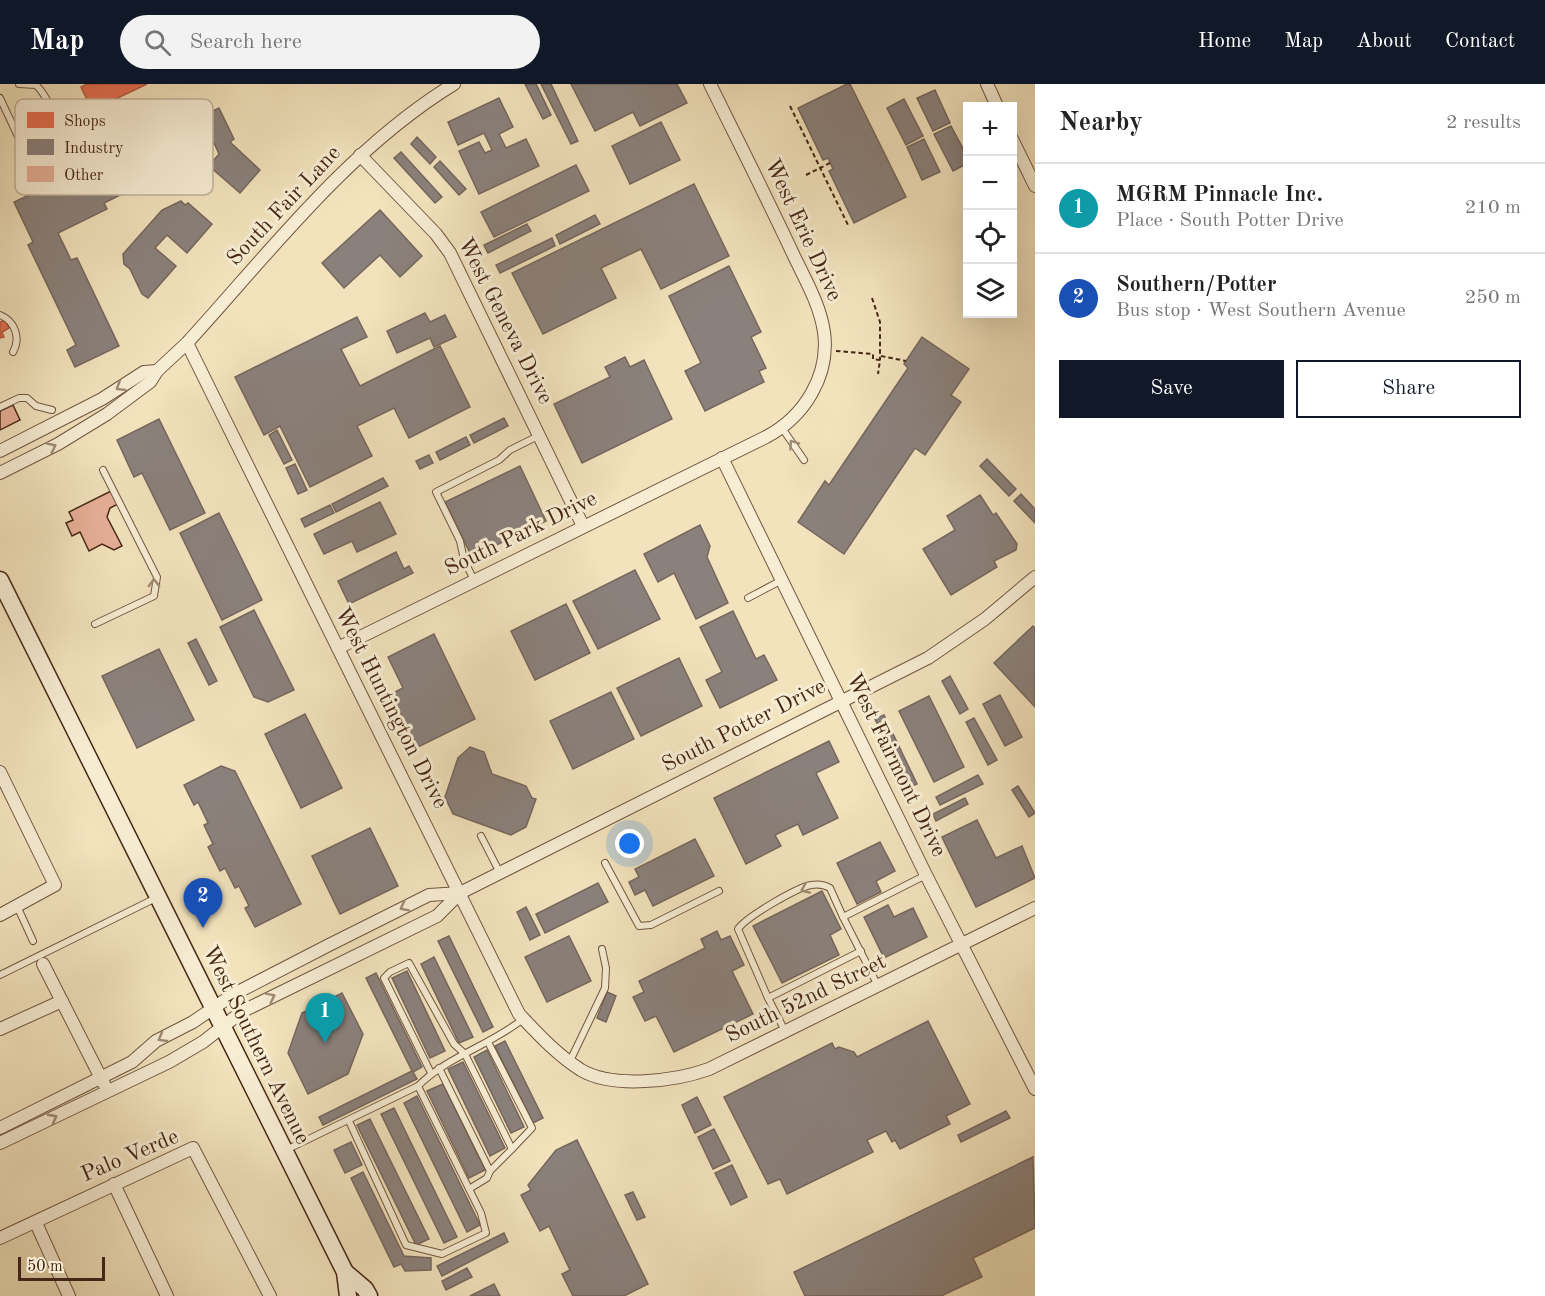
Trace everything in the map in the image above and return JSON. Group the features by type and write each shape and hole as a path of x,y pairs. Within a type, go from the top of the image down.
{"main road":[{"name":"West Southern Avenue","path":"0,580 345,1272 348,1296"},
{"name":"West Southern Avenue","path":"345,1272 365,1289 369,1296"}],"street":[{"name":"South Fair Lane","path":"0,473 88,427 142,388 187,344 360,155 421,105 454,84"},
{"name":"West Erie Drive","path":"710,84 812,293 824,333 821,373 814,389 794,418 782,428 722,458"},
{"path":"987,84 995,102"},
{"path":"1017,149 1035,186"},
{"name":"West Geneva Drive","path":"360,155 436,234 450,253 583,526"},
{"name":"West Huntington Drive","path":"187,344 523,1018 547,1044 583,1071"},
{"name":"South Fair Lane","path":"0,451 102,399 144,372 157,371"},
{"name":"South Park Drive","path":"338,648 722,458"},
{"name":"West Fairmont Drive","path":"722,458 926,875 1035,1089"},
{"name":"South Potter Drive","path":"0,1143 169,1062 203,1042 243,1011 437,916 460,893 928,658 985,619 1035,577"},
{"path":"0,772 56,885 0,915"},
{"name":"South Potter Drive","path":"0,1128 132,1062 156,1041 213,1009 234,994 429,895 460,893"},
{"name":"South 52nd Street","path":"583,1071 642,1081 680,1078 719,1065 1035,908"},
{"path":"43,964 107,1090"},
{"path":"0,1029 62,1001"},
{"name":"Palo Verde","path":"0,1238 193,1148 270,1296"},
{"path":"114,1184 168,1296"},
{"path":"36,1223 69,1296"}],"lane":[{"path":"19,84 36,85 46,99"},
{"path":"0,98 15,127"},
{"path":"0,315 9,319 18,337 18,343 13,352"},
{"path":"0,407 19,398 27,398 36,406 51,410"},
{"path":"782,428 804,460"},
{"path":"474,580 464,560 460,541 436,492 539,435"},
{"path":"95,624 154,596 157,577 103,470"},
{"path":"748,598 782,580"},
{"path":"482,836 500,873"},
{"path":"605,863 639,926 651,925 720,891"},
{"path":"843,917 926,875"},
{"path":"786,1033 738,929 751,917 812,885 830,888 879,987"},
{"path":"0,975 158,897"},
{"path":"17,906 33,941"},
{"path":"570,1061 605,988 606,968 602,949"},
{"path":"768,998 861,951"},
{"path":"431,1073 384,978 390,972 411,964 454,1044 465,1054 512,1149"},
{"path":"284,1151 418,1086 431,1073 488,1042 523,1018"},
{"path":"469,1189 487,1178 490,1171 532,1128 488,1042"},
{"path":"439,1068 490,1171"},
{"path":"348,1121 406,1245 442,1254 486,1233 482,1213 418,1086"}],"path":[{"path":"790,106 848,225"},
{"path":"806,175 830,163"},
{"path":"872,298 880,322 881,352 878,374"},
{"path":"824,350 873,354 881,352"},
{"path":"873,354 873,359 906,361"}],"building: Shops":[{"path":"87,84 147,84 115,99 87,99 81,87"},
{"path":"5,320 9,328 2,332 4,337 0,338 0,322"}],"building: Industry":[{"path":"525,84 536,84 551,115 543,119"},
{"path":"541,84 551,84 578,141 571,144"},
{"path":"571,84 677,84 687,103 640,126 633,112 595,131"},
{"path":"850,84 906,197 854,223 829,171 833,169 828,158 823,160 798,108"},
{"path":"935,90 950,123 933,131 917,98"},
{"path":"499,98 513,127 499,134 506,148 526,139 539,166 479,194 459,151 479,142 485,153 492,150 484,133 458,145 448,122"},
{"path":"904,99 923,136 906,145 887,108"},
{"path":"219,108 234,139 230,142 260,170 240,193 213,169 213,161 219,154 213,143 213,111"},
{"path":"661,122 680,160 630,184 612,146"},
{"path":"951,126 963,149 963,166 953,171 934,134"},
{"path":"417,137 436,157 430,164 411,144"},
{"path":"924,139 940,172 922,180 907,147"},
{"path":"401,152 442,197 435,203 394,158"},
{"path":"440,161 466,189 459,195 434,167"},
{"path":"576,165 589,191 494,237 481,212"},
{"path":"694,184 729,256 661,289 641,249 601,268 616,298 543,334 512,273"},
{"path":"29,195 120,195 104,203 107,209 58,233 71,260 77,258 119,346 75,367 67,350 76,345 28,245 33,242 14,202"},
{"path":"181,201 185,205 188,203 212,224 187,253 167,235 155,248 176,266 148,298 142,294 130,269 124,264 123,254 162,210"},
{"path":"380,210 422,256 400,277 380,255 344,288 322,263"},
{"path":"595,215 600,224 560,244 556,235"},
{"path":"527,224 531,231 488,253 484,245"},
{"path":"552,238 555,246 500,273 496,265"},
{"path":"729,266 761,332 751,337 766,368 759,371 764,382 705,411 685,371 701,363 669,296"},
{"path":"425,313 430,322 445,315 456,337 434,347 430,338 397,353 387,331"},
{"path":"357,317 367,337 341,349 360,386 440,346 470,407 409,438 394,408 357,426 372,456 310,487 280,426 264,435 235,377"},
{"path":"922,337 969,369 951,395 961,402 925,455 915,448 844,554 798,522 825,481 829,485 908,368 904,364"},
{"path":"625,357 630,367 644,360 672,419 582,463 554,404 610,377 605,367"},
{"path":"504,418 508,426 474,443 470,435"},
{"path":"159,419 205,513 170,530 142,473 134,477 117,440"},
{"path":"277,430 292,460 284,464 269,435"},
{"path":"466,437 470,445 440,460 436,452"},
{"path":"429,455 433,463 420,469 416,461"},
{"path":"987,459 1016,489 1009,496 980,466"},
{"path":"295,464 307,490 298,494 286,468"},
{"path":"520,466 546,521 472,557 445,502"},
{"path":"383,478 388,486 336,512 332,504"},
{"path":"1021,494 1035,509 1035,523 1014,501"},
{"path":"980,495 993,515 996,513 1017,544 1016,550 994,561 997,567 951,595 923,549 955,530 947,516"},
{"path":"380,502 396,534 357,552 352,541 324,554 314,534"},
{"path":"330,505 334,513 305,527 301,519"},
{"path":"219,513 262,600 222,620 180,533"},
{"path":"700,525 710,546 707,557 728,603 696,619 674,573 658,582 644,554"},
{"path":"396,552 404,569 409,566 413,573 349,604 338,581"},
{"path":"635,570 660,619 598,649 573,601"},
{"path":"566,604 590,653 535,680 511,631"},
{"path":"254,610 294,690 268,702 254,697 220,627"},
{"path":"733,611 756,659 764,655 777,680 720,708 706,680 722,672 700,627"},
{"path":"1033,626 1035,628 1035,707 994,663"},
{"path":"434,634 475,719 418,747 391,694 403,688 388,657"},
{"path":"196,639 217,681 209,685 188,643"},
{"path":"159,649 194,720 137,748 102,676"},
{"path":"679,658 702,706 641,736 617,688"},
{"path":"950,676 968,709 960,714 942,681"},
{"path":"611,692 634,739 573,769 550,721"},
{"path":"1000,695 1022,737 1005,746 983,704"},
{"path":"929,696 964,767 934,782 899,711"},
{"path":"305,714 342,788 301,808 265,734"},
{"path":"884,715 917,784 908,788 875,719"},
{"path":"974,718 997,760 988,765 966,722"},
{"path":"829,741 839,762 816,773 838,818 803,835 798,824 775,835 781,846 746,864 714,798"},
{"path":"470,747 484,752 492,774 526,786 532,798 536,799 526,827 511,835 453,814 445,797 458,758"},
{"path":"221,766 235,771 301,904 255,927 245,908 249,906 239,886 235,888 225,868 220,871 208,847 213,844 204,825 208,823 198,802 194,805 184,785"},
{"path":"978,775 983,784 940,805 936,797"},
{"path":"1018,786 1035,813 1029,817 1012,790"},
{"path":"965,798 968,804 936,821 933,814"},
{"path":"977,820 996,858 1022,846 1035,878 976,907 942,837"},
{"path":"370,828 398,886 340,914 312,856"},
{"path":"695,839 714,876 653,906 645,890 635,895 629,882 639,877 635,869"},
{"path":"880,842 895,871 876,881 881,892 857,904 837,863"},
{"path":"598,883 608,902 545,933 536,914"},
{"path":"822,891 841,929 830,935 839,955 782,983 753,926"},
{"path":"888,905 894,917 913,908 927,937 884,958 864,917"},
{"path":"526,907 540,935 530,940 517,912"},
{"path":"717,931 721,940 730,936 744,965 732,971 753,1014 674,1052 656,1016 645,1021 633,997 644,992 639,981 705,948 701,939"},
{"path":"449,936 493,1027 483,1032 438,941"},
{"path":"569,936 591,981 547,1002 525,957"},
{"path":"434,957 473,1037 459,1043 421,964"},
{"path":"407,971 445,1051 430,1058 392,978"},
{"path":"376,973 422,1067 413,1072 417,1079 323,1125 319,1117 412,1071 366,978"},
{"path":"607,992 616,996 606,1022 597,1018"},
{"path":"342,993 363,1034 348,1074 308,1094 288,1053 302,1013"},
{"path":"928,1021 970,1104 946,1116 950,1124 900,1149 895,1140 892,1142 886,1131 867,1140 873,1152 787,1194 780,1179 768,1184 724,1097 832,1043 835,1049 839,1047 854,1052 857,1057"},
{"path":"505,1041 543,1118 533,1123 495,1046"},
{"path":"487,1050 524,1127 511,1133 474,1057"},
{"path":"463,1062 505,1148 490,1156 448,1069"},
{"path":"443,1084 485,1170 469,1178 427,1091"},
{"path":"417,1096 480,1225 467,1232 404,1103"},
{"path":"697,1097 711,1125 695,1133 682,1105"},
{"path":"394,1108 457,1237 444,1243 381,1114"},
{"path":"1006,1111 1010,1118 961,1142 958,1135"},
{"path":"370,1119 429,1239 416,1245 357,1125"},
{"path":"714,1129 730,1161 713,1169 698,1137"},
{"path":"577,1140 648,1284 624,1296 573,1296 562,1274 570,1270 549,1226 540,1231 521,1195 531,1190 528,1185 556,1150"},
{"path":"351,1142 362,1165 345,1173 334,1150"},
{"path":"1033,1157 1035,1228 973,1258 982,1277 941,1296 805,1296 794,1272"},
{"path":"732,1165 747,1197 731,1205 715,1173"},
{"path":"363,1172 404,1256 431,1258 431,1270 405,1271 401,1264 394,1267 351,1178"},
{"path":"633,1192 645,1217 637,1220 625,1195"},
{"path":"504,1233 508,1242 442,1276 437,1266"},
{"path":"467,1268 472,1277 446,1290 442,1281"},
{"path":"494,1284 500,1296 470,1296"}],"building: Other":[{"path":"13,405 20,420 0,430 0,411"},
{"path":"115,489 122,502 110,508 107,517 122,546 114,550 102,544 89,551 80,532 72,536 66,523 73,520 69,512"}],"place":[{"name":"Southern/Potter","path":"203,928"},
{"name":"MGRM Pinnacle Inc.","path":"325,1043"}]}
